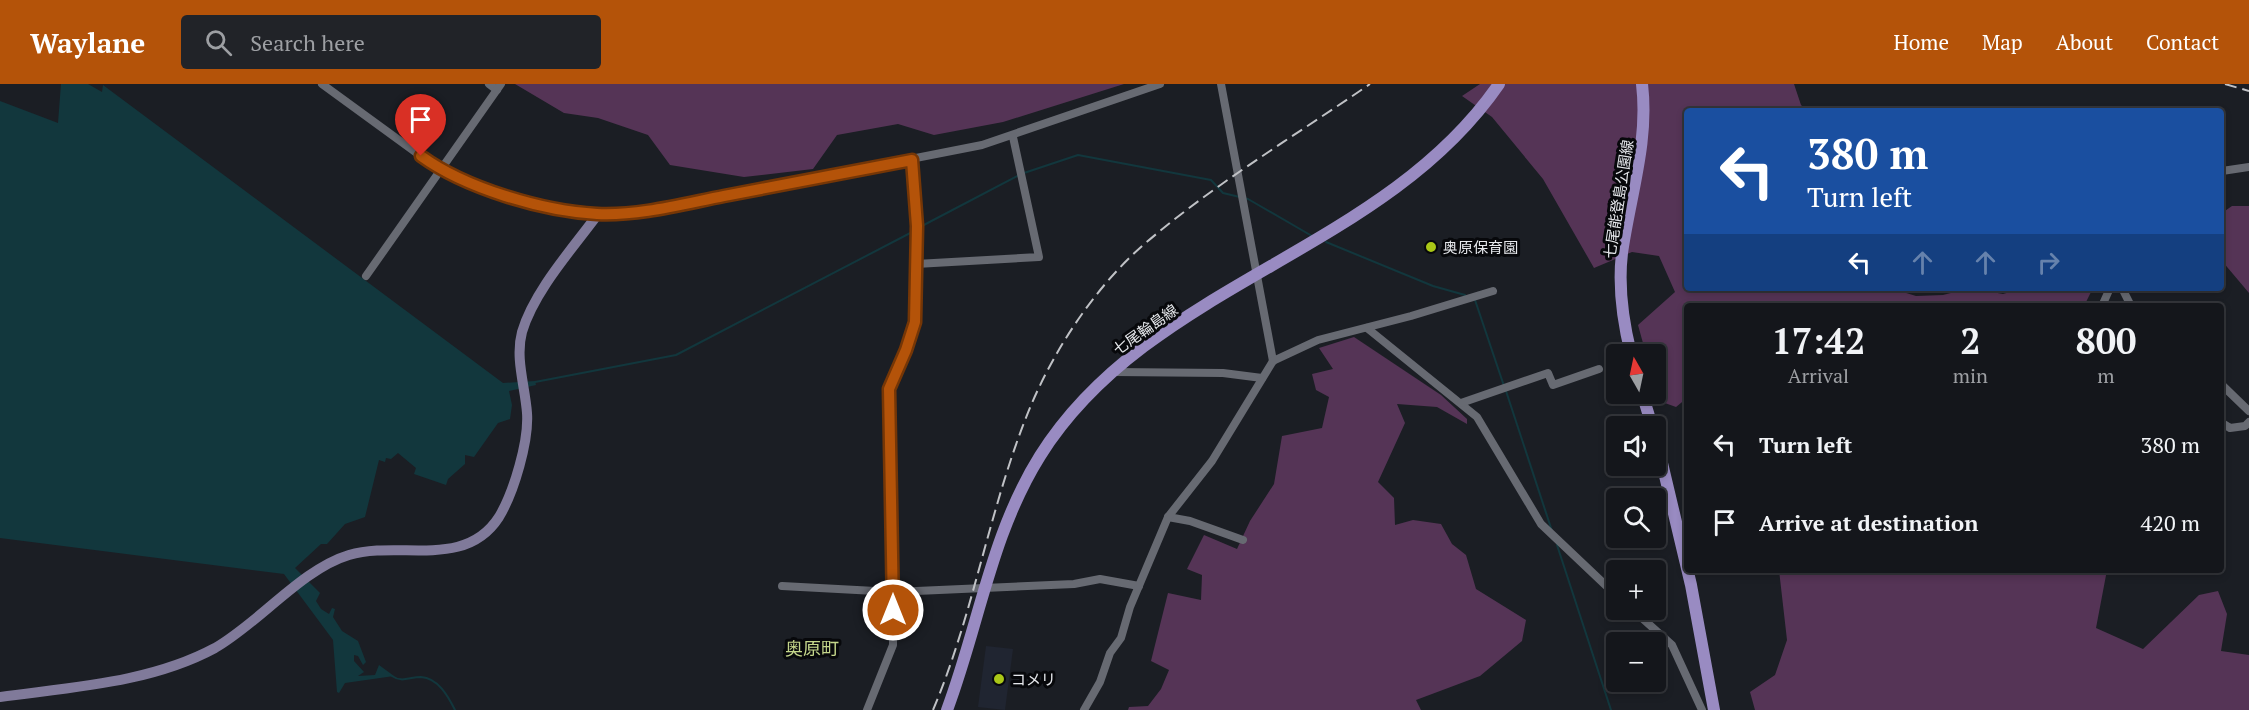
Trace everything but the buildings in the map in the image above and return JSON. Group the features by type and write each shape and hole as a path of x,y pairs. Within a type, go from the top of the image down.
{"main road":[{"name":"七尾輪島線","path":"947,710 1003,528 1040,455 1079,404 1112,372 1168,329 1407,181 1464,129 1499,84"},
{"name":"七尾能登島公園線","path":"1629,344 1622,304 1622,255 1643,150 1646,112 1642,84"},
{"path":"1665,476 1684,556"},
{"path":"1688,573 1714,710"}],"street":[{"path":"322,84 440,170 506,195 554,207 598,214 651,210 912,160 1013,136 1160,84"},
{"path":"366,276 499,87 489,84"},
{"path":"1221,84 1273,361"},
{"path":"916,264 1039,257 1013,136"},
{"path":"867,710 893,645 894,592 889,389 915,322 917,226 912,160"},
{"path":"2224,171 2249,167"},
{"path":"0,697 135,677 182,664 217,647 332,561 368,550 444,551 468,544 487,532 500,515 516,475 524,445 527,416 519,357 522,332 535,303 598,214"},
{"path":"1084,710 1100,682 1110,653 1121,639 1139,586 1168,517 1212,461 1273,361 1318,340 1492,291"},
{"path":"1367,328 1477,417 1541,524 1606,586"},
{"path":"1461,403 1548,373 1552,385 1599,369"},
{"path":"1112,372 1223,373 1262,378"},
{"path":"2224,387 2249,411"},
{"path":"2224,424 2230,428 2246,426 2249,422"},
{"path":"1168,517 1190,521 1243,540"},
{"path":"782,586 894,592 1074,584 1100,579 1139,586"},
{"path":"1644,620 1672,645 1702,710"}],"shaded area":[{"path":"61,84 88,84 102,92 103,85 503,383 535,381 536,385 509,391 512,405 510,419 498,423 474,457 465,455 465,464 448,479 446,485 414,474 416,468 398,453 391,459 386,458 385,462 379,460 365,517 345,524 327,544 321,544 295,568 320,593 316,601 321,609 329,614 332,608 335,609 333,617 342,631 358,641 366,662 363,665 358,656 354,655 354,661 364,672 358,676 375,675 379,665 394,676 345,683 339,693 337,692 333,640 284,574 0,538 0,101 58,123"},
{"path":"515,84 1124,84 1003,122 934,135 898,124 837,135 813,169 744,177 670,165 648,135 598,118 564,113"},
{"path":"1480,84 1794,84 1804,108 1684,108 1684,291 1900,291 1916,296 1943,295 1958,291 1986,291 2003,294 2014,291 2092,291 2086,303 1684,303 1684,400 1676,407 1666,403 1666,344 1643,344 1638,325 1675,292 1659,256 1632,252 1594,268 1543,179 1492,117 1462,96"},
{"path":"2232,206 2249,206 2249,293 2224,263 2224,212"},
{"path":"1354,337 1441,395 1467,419 1467,424 1437,407 1397,404 1405,423 1378,482 1394,498 1395,525 1413,520 1441,524 1452,544 1466,555 1476,589 1526,620 1522,641 1480,676 1416,700 1421,710 1128,710 1129,707 1148,706 1161,689 1169,670 1151,661 1168,593 1201,600 1202,575 1187,569 1204,535 1237,549 1250,521 1274,484 1282,436 1322,428 1329,397 1316,390 1312,374 1333,369 1319,348"},
{"path":"1779,573 2106,573 2096,628 2143,649 2199,595 2218,591 2227,614 2221,651 2249,655 2249,710 1755,710 1750,692 1775,675 1787,640"},
{"path":"986,646 1013,649 1005,710 978,707"}],"waterway":[{"path":"1024,173 1078,155 1211,180 1223,193 1248,199 1312,236"},
{"path":"920,227 1019,175"},
{"path":"535,382 676,355 916,230"},
{"path":"1326,242 1433,286 1465,295"},
{"path":"1475,300 1504,386"},
{"path":"1506,391 1552,531"},
{"path":"1557,545 1611,710"},
{"path":"392,676 399,679 427,678 437,684 446,694 455,710"}],"railway":[{"path":"933,710 960,634 1017,441 1042,382 1078,319 1124,263 1195,203 1370,84"},
{"path":"2225,84 2249,91"}],"place":[{"name":"奥原保育園","path":"1431,247"},
{"name":"コメリ","path":"999,679"}],"district":[{"name":"奥原町","path":"812,648"}],"route":[{"path":"421,156 440,170 506,195 554,207 598,214 651,210 912,160 917,226 915,322 889,389 893,494 893,610"}]}
